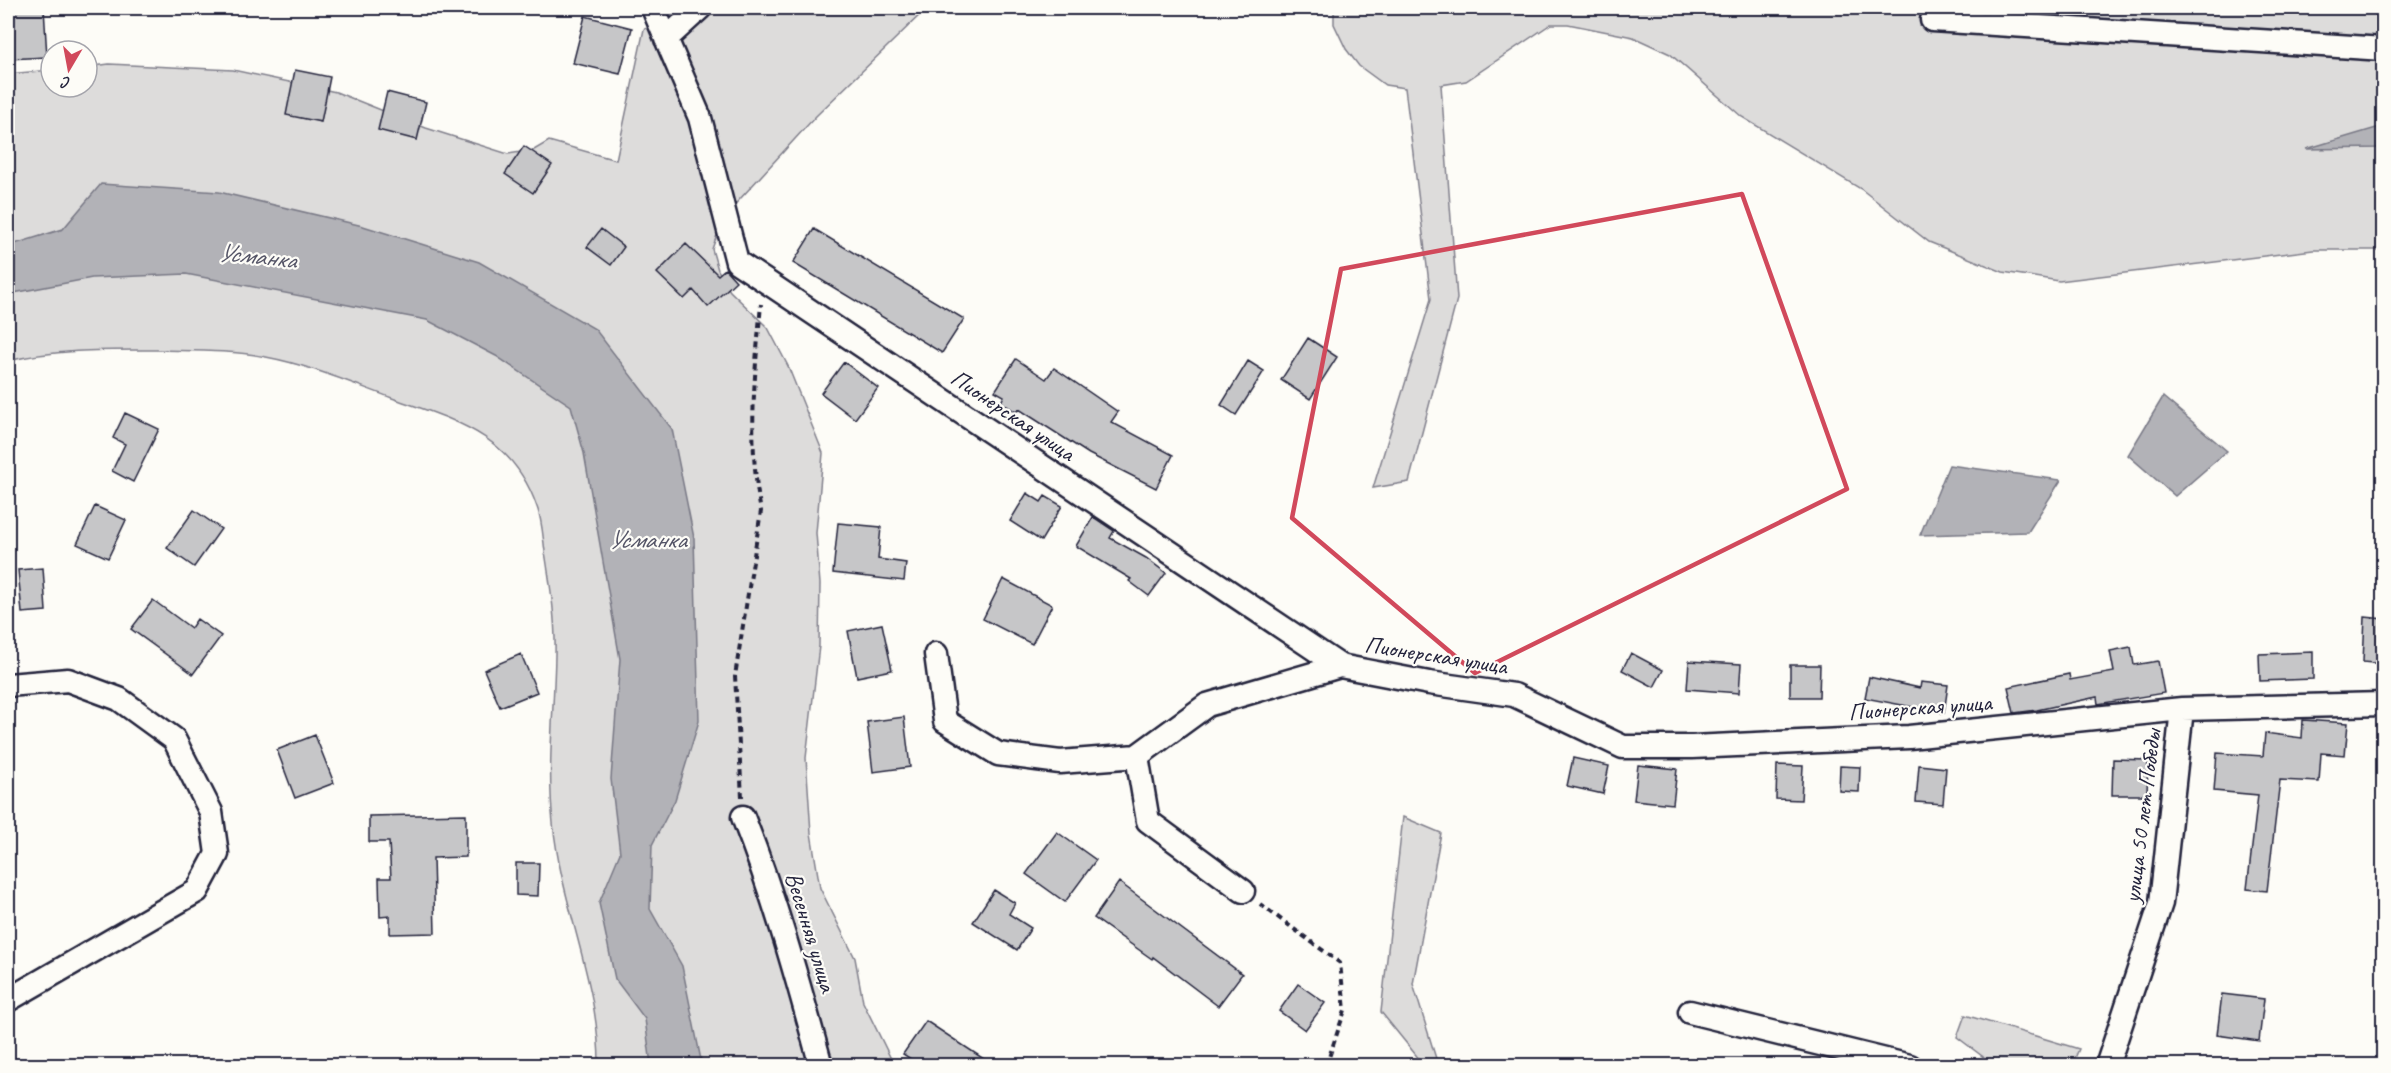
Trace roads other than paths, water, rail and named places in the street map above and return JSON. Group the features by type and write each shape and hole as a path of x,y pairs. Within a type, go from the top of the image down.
{"street":[{"name":"Пионерская улица","path":"653,8 700,118 737,262 1340,666 1429,683 1514,695 1623,747 1692,747 1909,737 2182,709 2384,704"},
{"path":"666,39 700,8"},
{"path":"1932,20 2384,49"},
{"path":"936,654 945,722 998,754 1060,762 1137,756 1207,705 1340,666"},
{"path":"8,685 68,680 119,699 174,739 212,812 217,854 197,891 8,1000"},
{"name":"улица 50 лет Победы","path":"2107,1065 2161,903 2182,709"},
{"path":"1137,756 1148,821 1243,891"},
{"name":"Весенняя улица","path":"743,817 770,890 821,1065"},
{"path":"1690,1012 1910,1065"}],"water":[{"path":"2383,126 2383,148 2306,149"},
{"name":"Усманка","path":"101,184 219,192 363,226 479,262 595,329 672,429 694,538 699,721 675,800 652,845 650,909 682,966 702,1065 651,1065 645,1019 615,979 599,903 620,853 611,779 620,659 584,453 571,406 496,356 427,320 186,274 92,278 8,294 8,246 63,229"},
{"path":"2163,397 2227,451 2175,496 2128,455"},
{"path":"1949,465 2061,480 2028,532 1920,535"}]}
